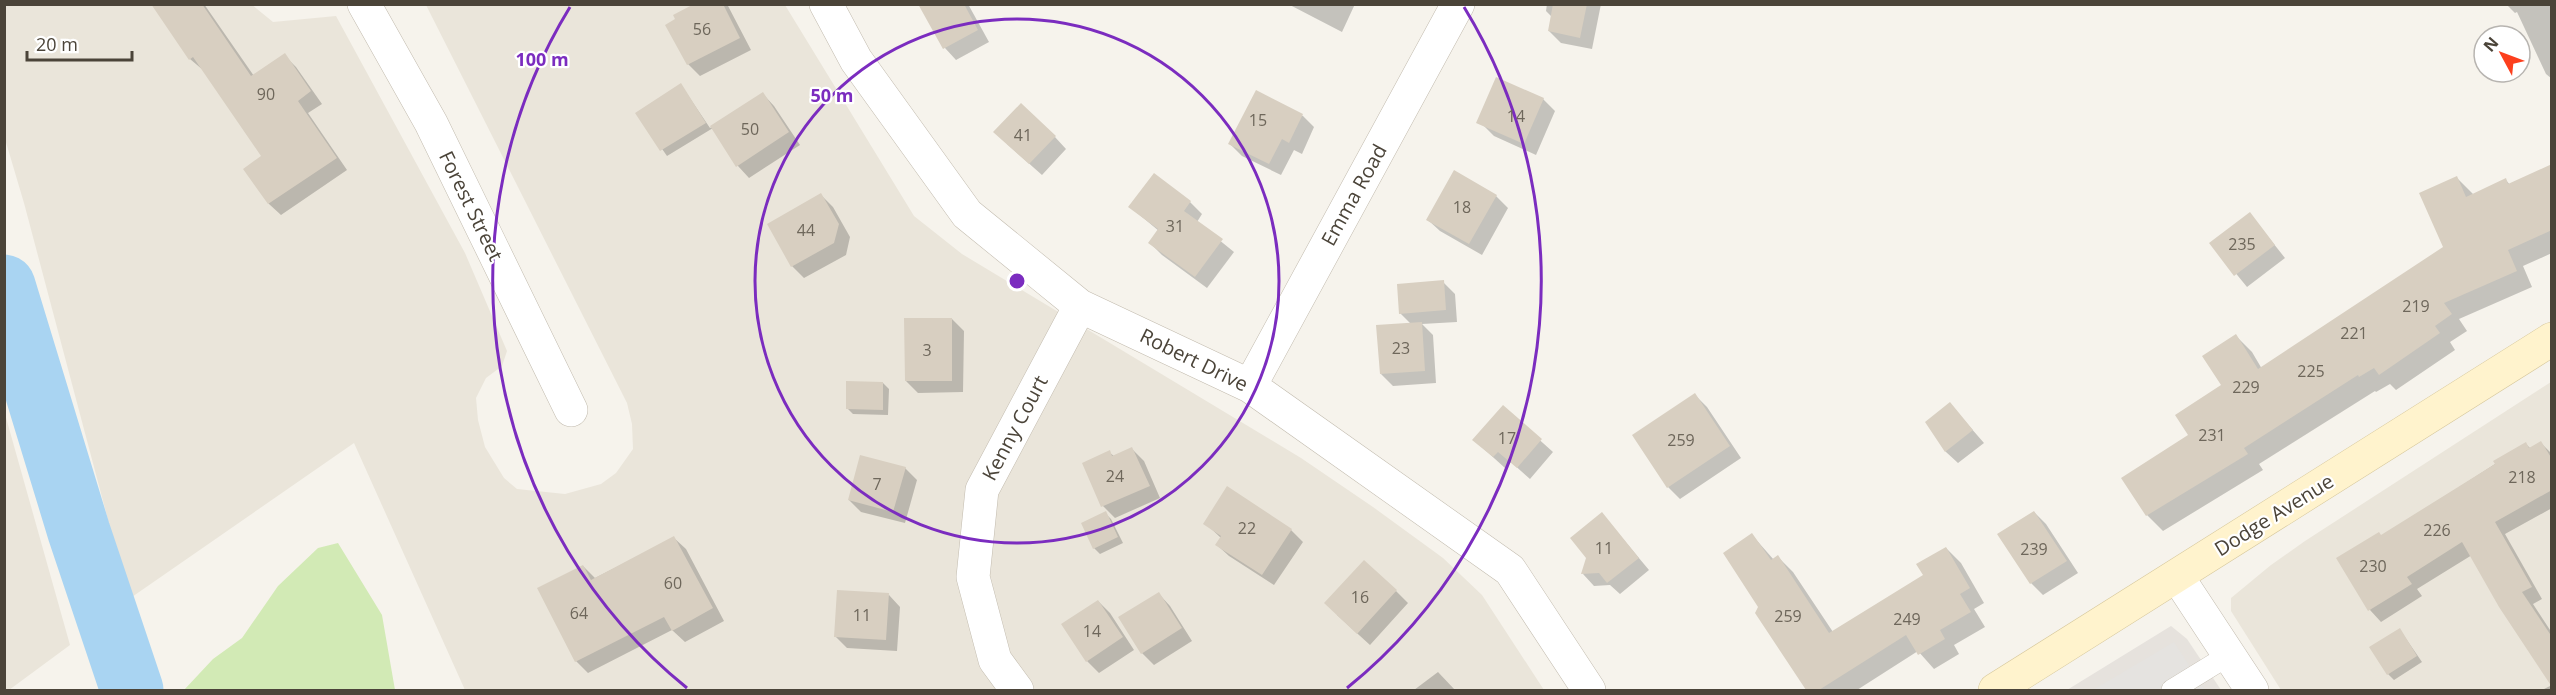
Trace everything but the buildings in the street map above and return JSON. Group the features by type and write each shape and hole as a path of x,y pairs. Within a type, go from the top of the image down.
{"main road":[{"name":"Dodge Avenue","path":"2007,687 2177,576 2552,339"}],"street":[{"name":"Forest Street","path":"364,4 431,123 571,410"},
{"name":"Robert Drive","path":"826,4 856,60 967,214 1080,306 1250,386 1510,570 1589,690"},
{"name":"Emma Road","path":"1250,386 1458,4"},
{"name":"Kenny Court","path":"1017,690 995,660 973,577 982,490 1080,306"},
{"path":"2177,576 2252,690"}],"lane":[{"path":"2172,690 2229,655"}],"shaded area":[{"path":"251,4 273,22 336,16 465,253 507,351 502,366 486,378 476,398 478,420 485,447 504,478 517,489 565,494 601,484 616,473 633,449 632,424 627,403 426,5 785,5 914,216 962,254 1301,458 1443,558 1482,595 1544,690 465,690 354,443 129,599 5,139 4,5"},
{"path":"2551,382 2551,690 2281,690 2231,611 2231,598 2305,541"},
{"path":"5,414 70,645 9,690 4,690"},
{"path":"2171,626 2187,639 2221,690 2067,690"},
{"path":"2174,642 2205,690 2093,690"}],"green space":[{"path":"338,543 382,615 395,690 184,690 213,659 242,638 278,586 318,548"}],"waterway":[{"path":"4,286 79,532 132,690"}]}
